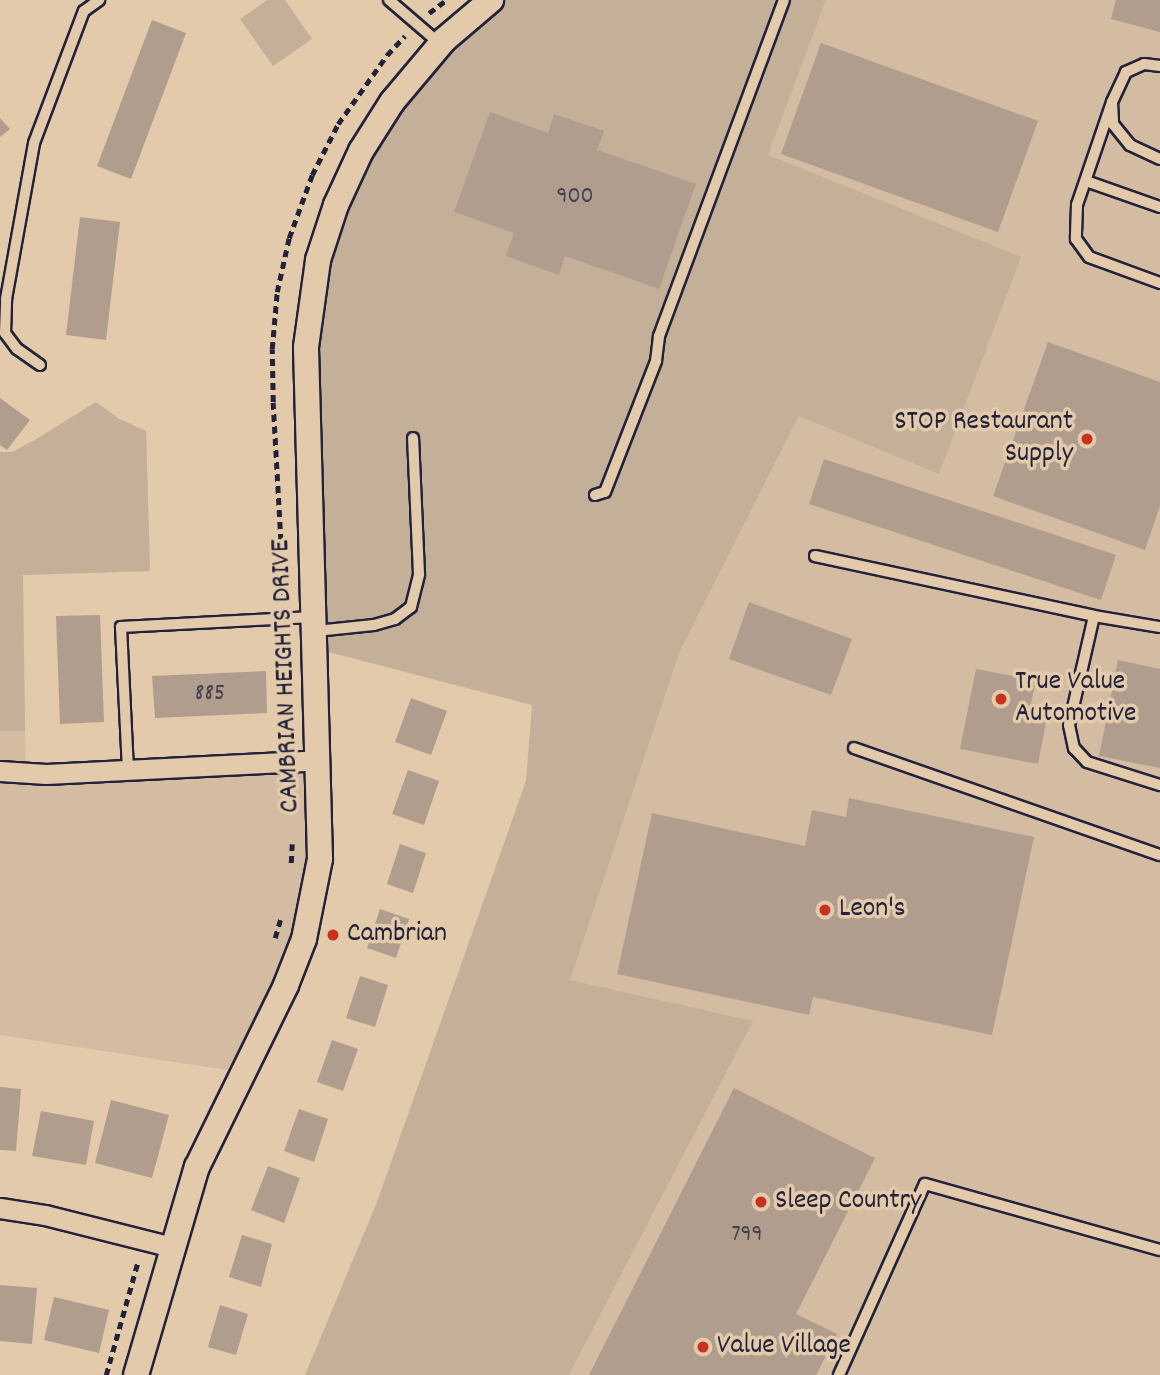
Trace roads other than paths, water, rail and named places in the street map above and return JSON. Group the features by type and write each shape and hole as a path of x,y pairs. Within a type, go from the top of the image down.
{"street":[{"name":"CAMBRIAN HEIGHTS DRIVE","path":"136,1375 197,1167 286,985 303,939 320,859 320,760 306,347 318,260 336,205 361,150 392,102 441,44 491,0"},
{"path":"0,771 46,774 320,760"},
{"path":"0,1208 45,1215 172,1247"}],"lane":[{"path":"40,365 17,349 5,333 6,299 34,143 84,11 99,0"},
{"path":"389,0 441,44"},
{"path":"595,495 605,492 652,372 659,336 784,0"},
{"path":"1159,65 1144,64 1126,72 1112,102 1077,205 1076,239 1089,257 1160,284"},
{"path":"1112,102 1113,124 1130,145 1160,159"},
{"path":"1086,181 1160,207"},
{"path":"128,770 121,627 285,619 315,624 374,625 395,619 411,607 419,574 412,438"},
{"path":"815,556 1094,617 1160,627"},
{"path":"1094,617 1069,725 1074,748 1087,762 1160,785"},
{"path":"854,748 1160,855"},
{"path":"839,1375 925,1184 1160,1250"}],"place":[{"name":"STOP Restaurant Supply","path":"1087,439"},
{"name":"True Value Automotive","path":"1001,699"},
{"name":"Leon's","path":"825,910"},
{"name":"Cambrian","path":"333,935"},
{"name":"Sleep Country","path":"761,1202"},
{"name":"Value Village","path":"703,1347"}]}
